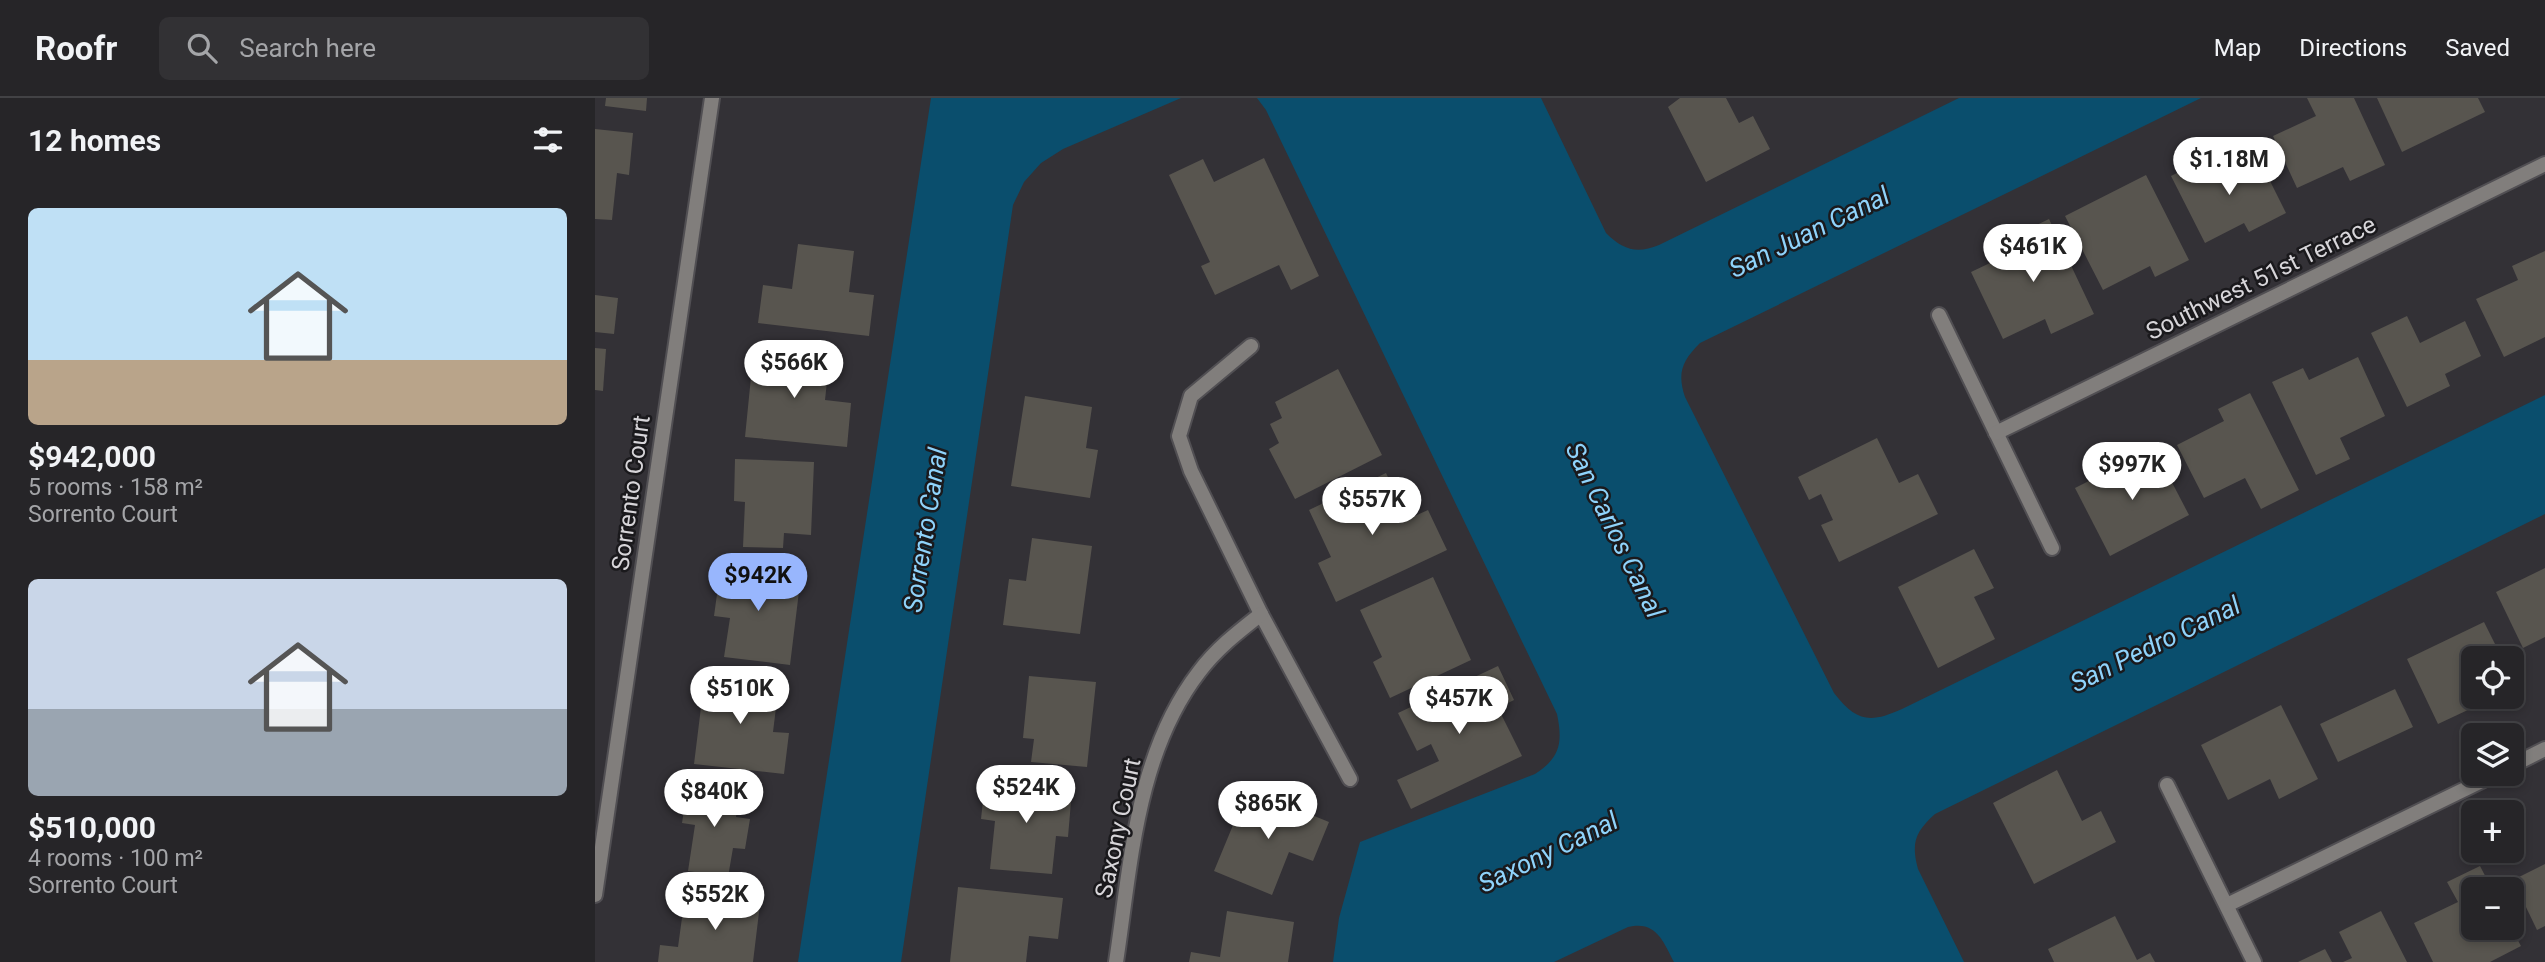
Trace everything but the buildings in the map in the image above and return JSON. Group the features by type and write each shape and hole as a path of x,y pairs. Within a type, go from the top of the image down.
{"street":[{"name":"Sorrento Court","path":"595,895 712,98"},
{"name":"Southwest 51st Terrace","path":"1996,433 2545,164"},
{"path":"1939,315 2052,548"},
{"path":"1251,346 1191,396 1179,436 1191,471 1261,614 1350,779"},
{"name":"Saxony Court","path":"1116,962 1139,815 1162,738 1176,706 1199,671 1228,640 1261,614"},
{"path":"2524,760 2545,749"},
{"path":"2167,785 2254,962"},
{"path":"2227,905 2471,786"}],"water":[{"name":"Sorrento Canal","path":"931,98 1181,98 1063,149 1041,163 1024,182 1013,205 901,962 798,962"},
{"path":"1257,98 1541,98 1606,233 1624,247 1637,250 1659,245 1959,98 2201,98 1700,343 1685,362 1681,381 1685,397 1834,693 1849,709 1864,717 1881,717 1902,709 2545,395 2545,514 1935,814 1916,838 1916,860 1964,962 1674,962 1652,929 1638,926 1628,927 1554,962 1333,962 1339,918 1360,842 1535,774 1555,756 1560,733 1557,714 1266,110"}],"water label":[{"name":"San Juan Canal","path":"1809,232"},
{"name":"San Carlos Canal","path":"1615,530"},
{"name":"San Pedro Canal","path":"2155,644"},
{"name":"Saxony Canal","path":"1548,852"}]}
